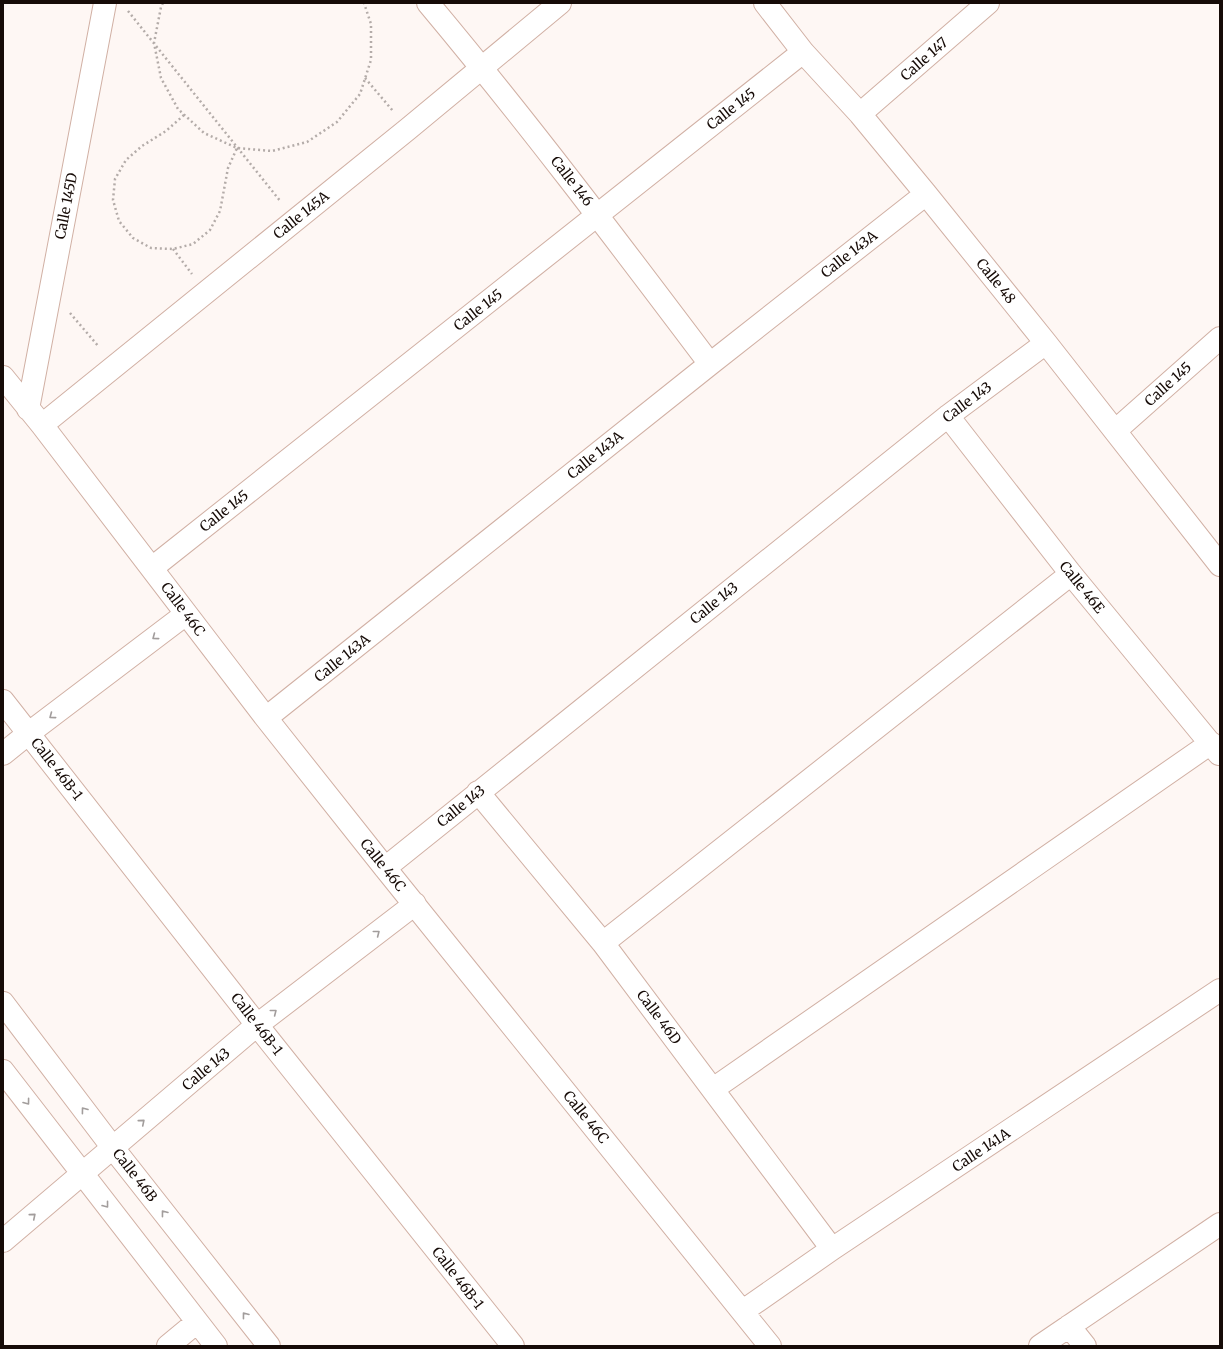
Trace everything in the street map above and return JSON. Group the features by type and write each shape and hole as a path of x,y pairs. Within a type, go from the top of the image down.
{"street":[{"name":"Calle 145D","path":"28,409 104,3"},
{"name":"Calle 146","path":"428,3 482,68 598,214 710,364"},
{"name":"Calle 145A","path":"42,425 408,129 560,3"},
{"name":"Calle 48","path":"765,3 803,52 860,114 926,194 1046,343 1220,565"},
{"name":"Calle 147","path":"860,114 988,3"},
{"name":"Calle 145","path":"152,568 803,52"},
{"name":"Calle 143A","path":"266,718 926,194"},
{"name":"Calle 145","path":"1115,431 1220,338"},
{"name":"Calle 143","path":"385,868 948,416 1046,343"},
{"name":"Calle 46C","path":"3,377 42,425 266,718 770,1346"},
{"name":"Calle 46E","path":"948,416 1071,574 1215,749"},
{"path":"604,943 1071,574"},
{"path":"3,754 186,614"},
{"name":"Calle 46B-1","path":"3,701 257,1025 512,1346"},
{"path":"713,1089 1215,749"},
{"name":"Calle 46D","path":"478,792 604,943 832,1249"},
{"name":"Calle 143","path":"3,1241 83,1175 257,1025 415,904"},
{"name":"Calle 141A","path":"743,1311 832,1249 1220,990"},
{"name":"Calle 46B","path":"3,1003 113,1148 269,1346"},
{"path":"3,1071 216,1346"},
{"path":"1040,1346 1220,1224"},
{"path":"168,1346 197,1322"},
{"path":"1069,1326 1085,1346"}],"path":[{"path":"163,3 154,43 161,78 178,109 204,133 237,148 272,151 307,142 337,122 360,94 371,60 371,24 364,3"},
{"path":"126,9 295,220"},
{"path":"365,77 408,129"},
{"path":"184,115 166,131 142,146 126,160 115,179 113,200 119,221 133,238 151,248 173,250 193,244 210,230 220,211 228,168 237,148"},
{"path":"173,250 206,292"},
{"path":"50,291 116,366"}]}
